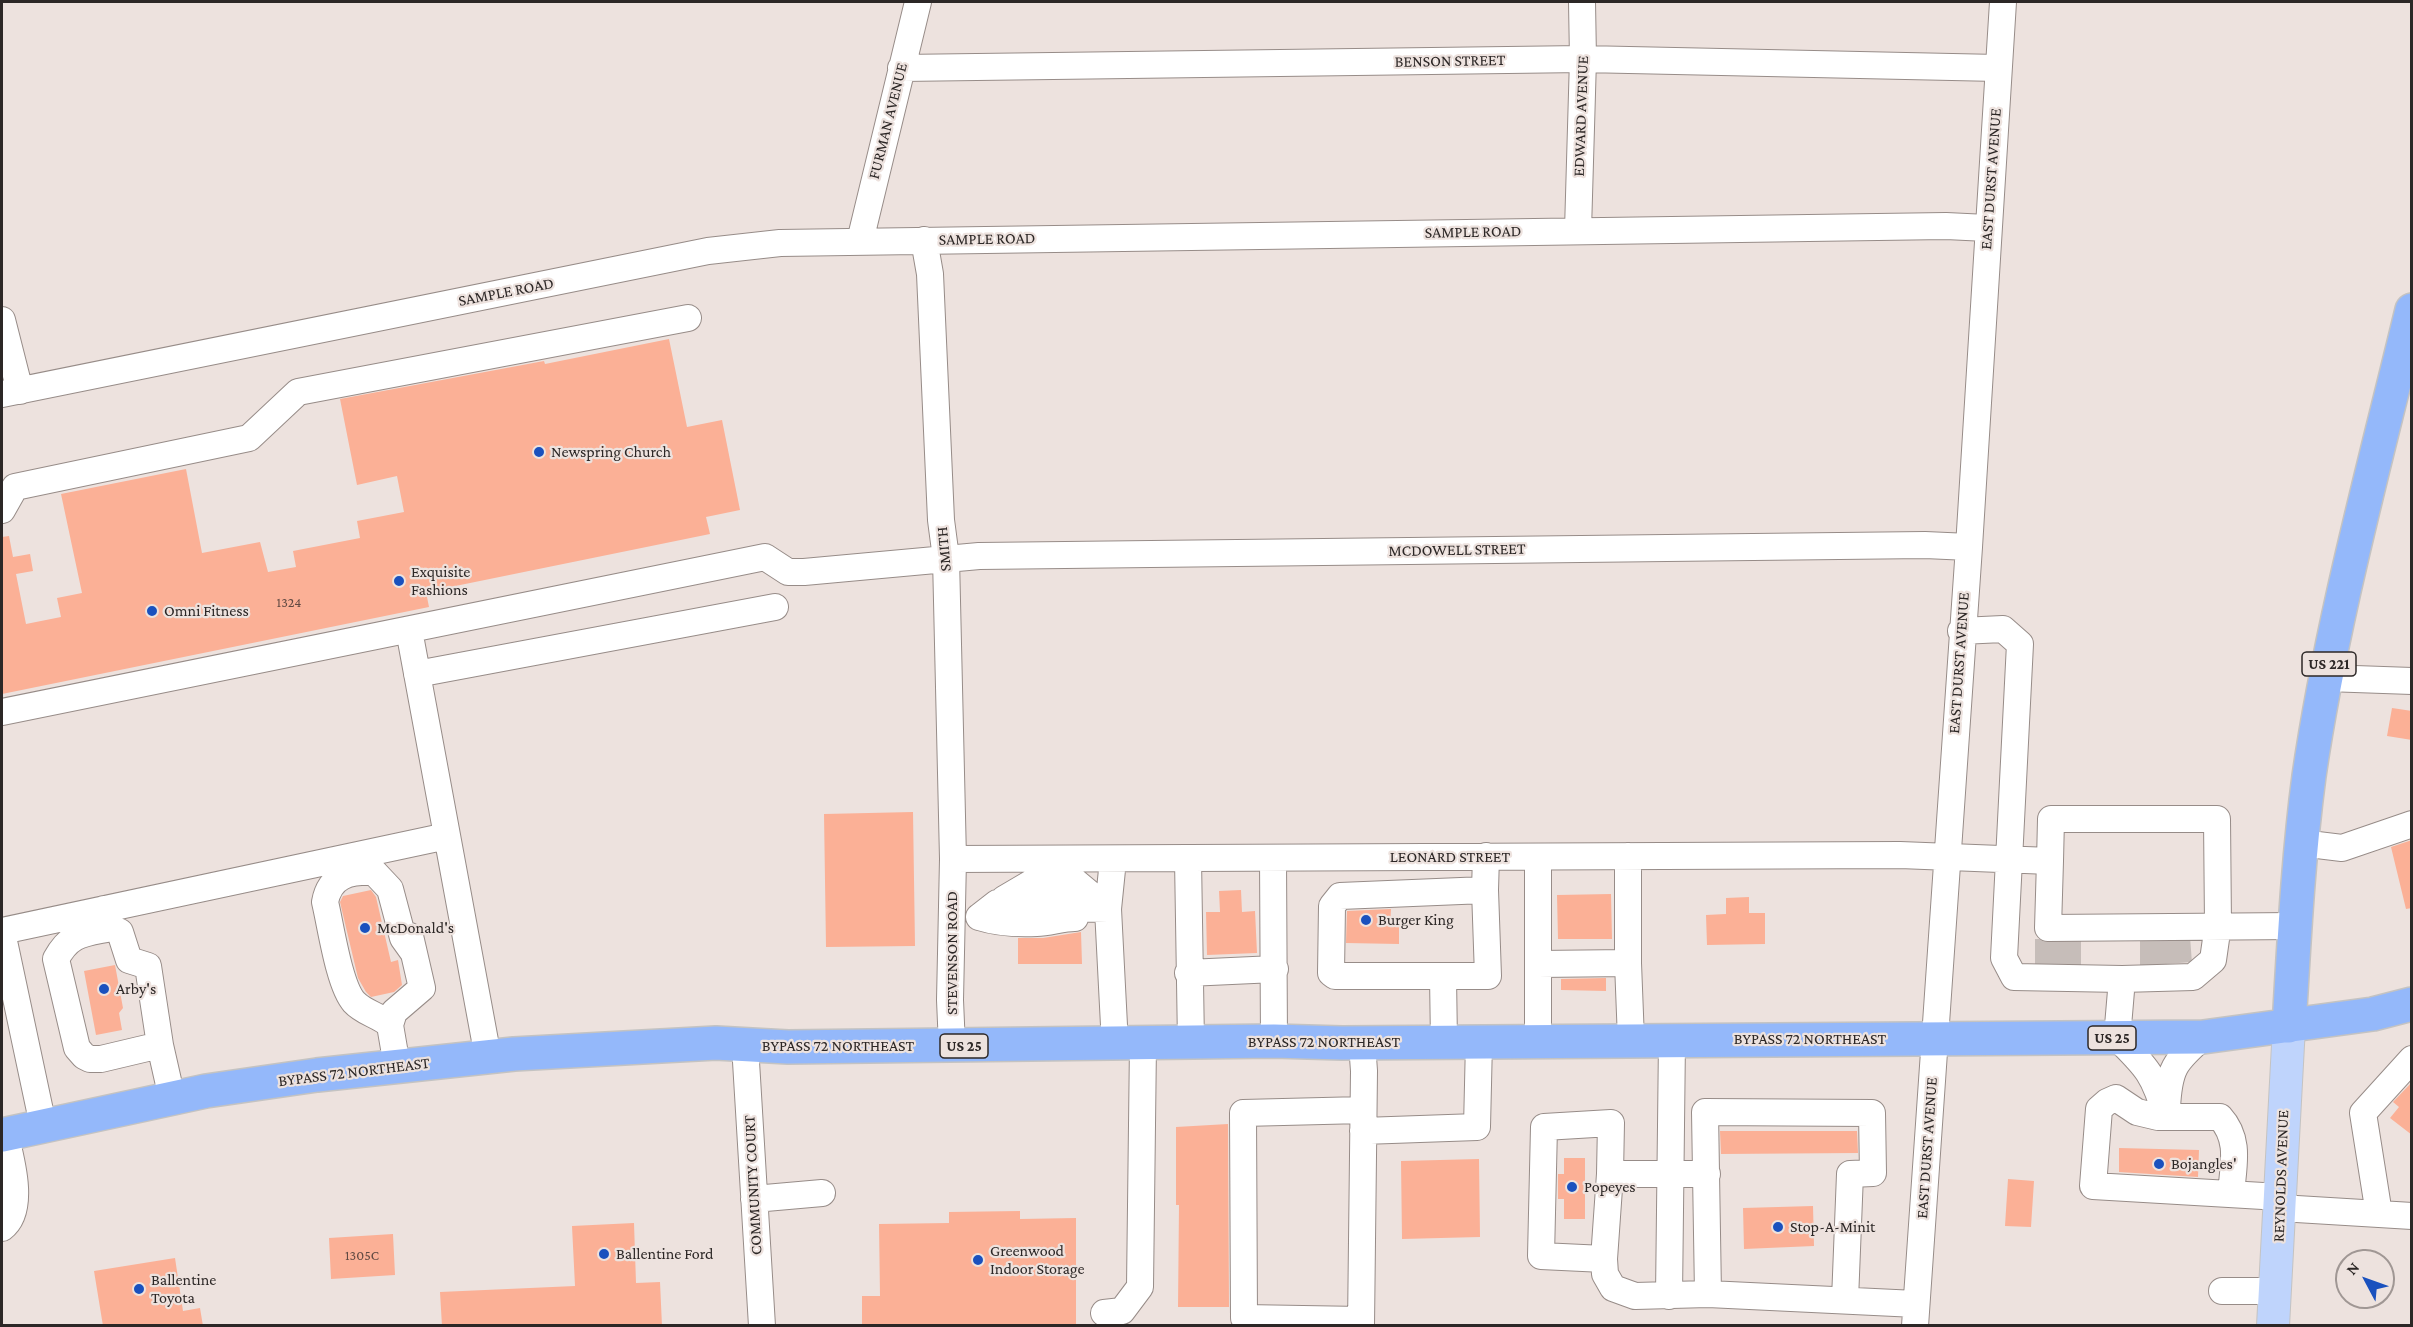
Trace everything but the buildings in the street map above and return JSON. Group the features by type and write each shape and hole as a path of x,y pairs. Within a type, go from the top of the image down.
{"highway":[{"name":"US 221","path":"2289,1026 2301,843 2326,678 2412,310"},
{"name":"US 25","path":"1934,1038 2203,1038 2373,1014 2412,1004"},
{"name":"BYPASS 72 NORTHEAST","path":"3,1134 172,1098 316,1075 488,1057 716,1043 788,1047 1274,1041 1362,1043 1934,1038"}],"main road":[{"name":"REYNOLDS AVENUE","path":"2273,1326 2289,1026"}],"street":[{"name":"FURMAN AVENUE","path":"860,241 918,2"},
{"name":"EDWARD AVENUE","path":"1578,230 1583,59 1582,2"},
{"name":"EAST DURST AVENUE","path":"1916,1315 1961,631 1969,546 2003,2"},
{"name":"BENSON STREET","path":"901,68 1583,59 1998,68"},
{"name":"SAMPLE ROAD","path":"11,393 708,251 780,243 1578,230 1946,226 1988,228"},
{"name":"SMITH","path":"924,240 930,274 941,520 946,558 953,859"},
{"path":"2,510 15,488 249,438 298,392 688,318"},
{"path":"2,320 11,393"},
{"name":"MCDOWELL STREET","path":"2,712 765,557 788,572 804,572 946,558 1969,546"},
{"path":"417,674 775,607"},
{"path":"1961,631 2003,629 2020,644 2004,958 2014,977 2067,972 2122,980 2152,972 2179,971 2193,977 2213,960 2218,925 2217,819 2051,819 2050,861 2067,933 2165,932 2218,925 2295,926"},
{"path":"409,630 488,1057"},
{"path":"2326,678 2412,681"},
{"path":"2301,843 2342,848 2412,824"},
{"path":"43,1125 2,932 107,918 447,836"},
{"path":"388,849 422,988 394,1012 390,1025 397,1066"},
{"name":"LEONARD STREET","path":"953,859 1900,855 2050,861"},
{"path":"1485,890 1340,896 1332,906 1331,973 1335,976 1488,976 1486,856"},
{"path":"1628,856 1631,1040"},
{"path":"1538,857 1538,1041"},
{"path":"1273,858 1274,1041"},
{"name":"STEVENSON ROAD","path":"952,1046 953,859"},
{"path":"1188,859 1188,973 1191,1043"},
{"path":"1104,1313 1122,1311 1140,1287 1129,1044 1112,985 1108,913 1113,860"},
{"path":"390,1025 381,1016 356,1004 346,992 325,902 327,893 334,882 348,873 374,872 382,878 390,889 403,938 413,952"},
{"path":"951,917 988,910 1038,879 1072,879 1108,913"},
{"path":"988,910 992,917 1042,908 1108,913"},
{"path":"988,910 1000,923 1039,923 1058,918 1108,913"},
{"path":"107,918 66,942 56,959 77,1048 90,1059 101,1059 160,1045"},
{"path":"107,918 120,932 129,960 148,966 160,1045 172,1098"},
{"path":"1538,964 1628,963"},
{"path":"1188,973 1275,969"},
{"path":"1443,977 1444,1042"},
{"path":"2122,980 2116,1038 2145,1067 2158,1088 2166,1117"},
{"path":"2166,1117 2168,1085 2178,1058 2203,1038"},
{"path":"1669,1296 1672,1040"},
{"path":"1362,1043 1363,1120 1361,1323 1244,1318 1243,1113 1363,1120 1477,1127 1479,1042"},
{"name":"COMMUNITY COURT","path":"745,1045 762,1326"},
{"path":"2379,1214 2363,1113 2412,1059"},
{"path":"2231,1194 2234,1142 2229,1127 2220,1117 2166,1117 2137,1112 2116,1098 2099,1109 2093,1186 2231,1194 2280,1203 2412,1216"},
{"path":"1708,1294 1705,1112 1872,1113 1874,1173 1850,1174 1845,1300"},
{"path":"1604,1259 1541,1256 1544,1127 1611,1123 1604,1259 1605,1274 1613,1288 1635,1296 1708,1294 1845,1300 1916,1315"},
{"path":"2,1228 12,1215 16,1180 3,1134"},
{"path":"1610,1174 1707,1174"},
{"path":"754,1199 822,1194"},
{"path":"2222,1291 2275,1291"}],"tunnel":[{"path":"2177,937 2179,964"},
{"path":"2068,938 2068,967"},
{"path":"2153,938 2153,965"},
{"path":"2048,939 2048,965"}],"place":[{"name":"Newspring Church","path":"539,452"},
{"name":"Exquisite Fashions","path":"399,581"},
{"name":"Omni Fitness","path":"152,611"},
{"name":"Burger King","path":"1366,920"},
{"name":"McDonald's","path":"365,928"},
{"name":"Arby's","path":"104,989"},
{"name":"Bojangles'","path":"2159,1164"},
{"name":"Popeyes","path":"1572,1187"},
{"name":"Stop-A-Minit","path":"1778,1227"},
{"name":"Ballentine Ford","path":"604,1254"},
{"name":"Greenwood Indoor Storage","path":"978,1260"},
{"name":"Ballentine Toyota","path":"139,1289"}]}
